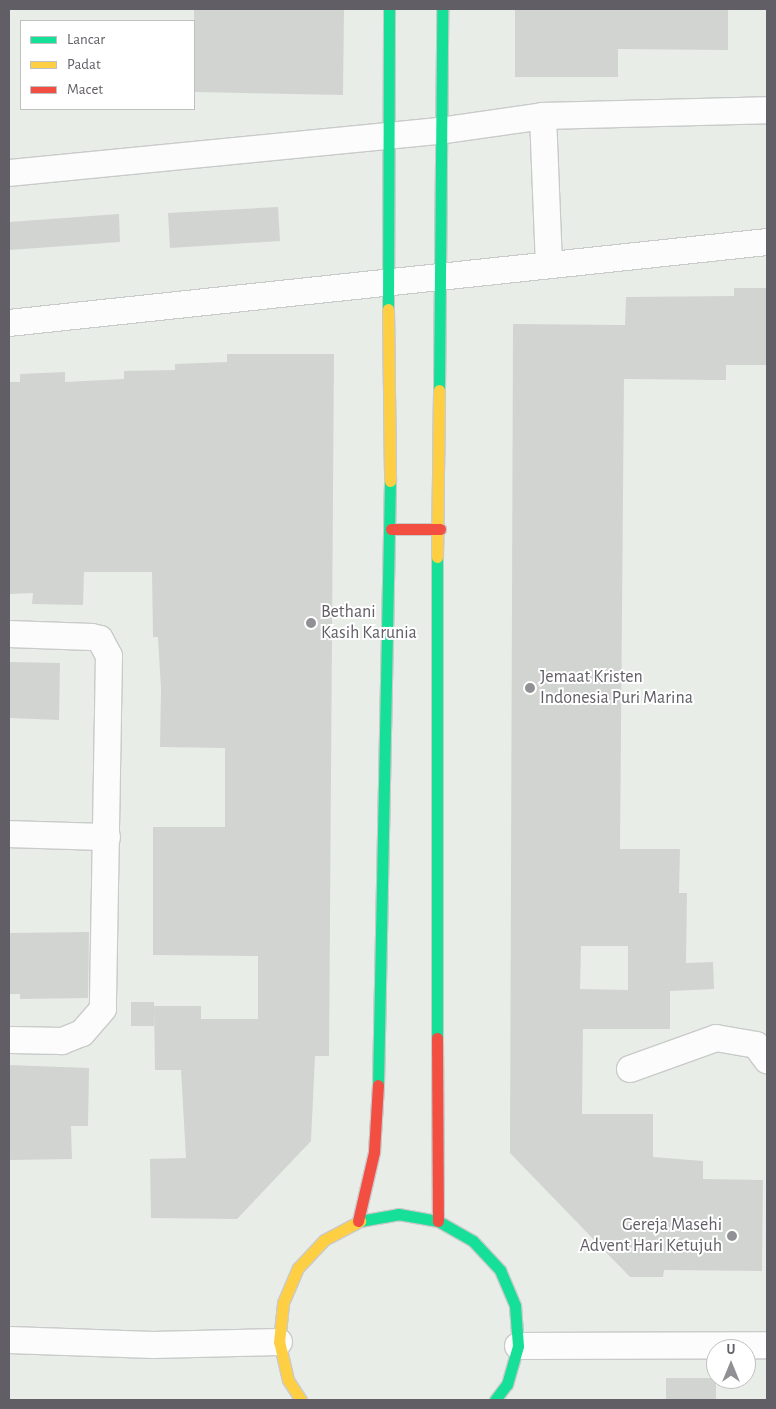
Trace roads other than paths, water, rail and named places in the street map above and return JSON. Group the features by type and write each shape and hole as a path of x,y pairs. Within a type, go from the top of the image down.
{"street":[{"path":"358,1221 374,1152 380,1061 392,529 386,136 388,9"},
{"path":"438,1221 435,785 440,529 439,131 442,9"},
{"path":"9,173 439,131 542,116 767,110"},
{"path":"542,116 549,264"},
{"path":"9,323 767,242"},
{"path":"392,529 440,529"},
{"path":"9,634 92,637 106,648 107,837 103,1009 82,1033 62,1041 9,1040"},
{"path":"9,834 107,837"},
{"path":"630,1069 716,1038 756,1045 767,1060"},
{"path":"301,1400 288,1380 279,1342 283,1304 298,1268 324,1240 358,1221 398,1214 438,1221 473,1241 500,1270 515,1306 518,1346 507,1384 495,1400"},
{"path":"9,1340 153,1345 279,1342"},
{"path":"518,1346 767,1345"}],"place":[{"name":"Bethani Kasih Karunia","path":"311,623"},
{"name":"Jemaat Kristen Indonesia Puri Marina","path":"530,688"},
{"name":"Gereja Masehi Advent Hari Ketujuh","path":"732,1236"}]}
